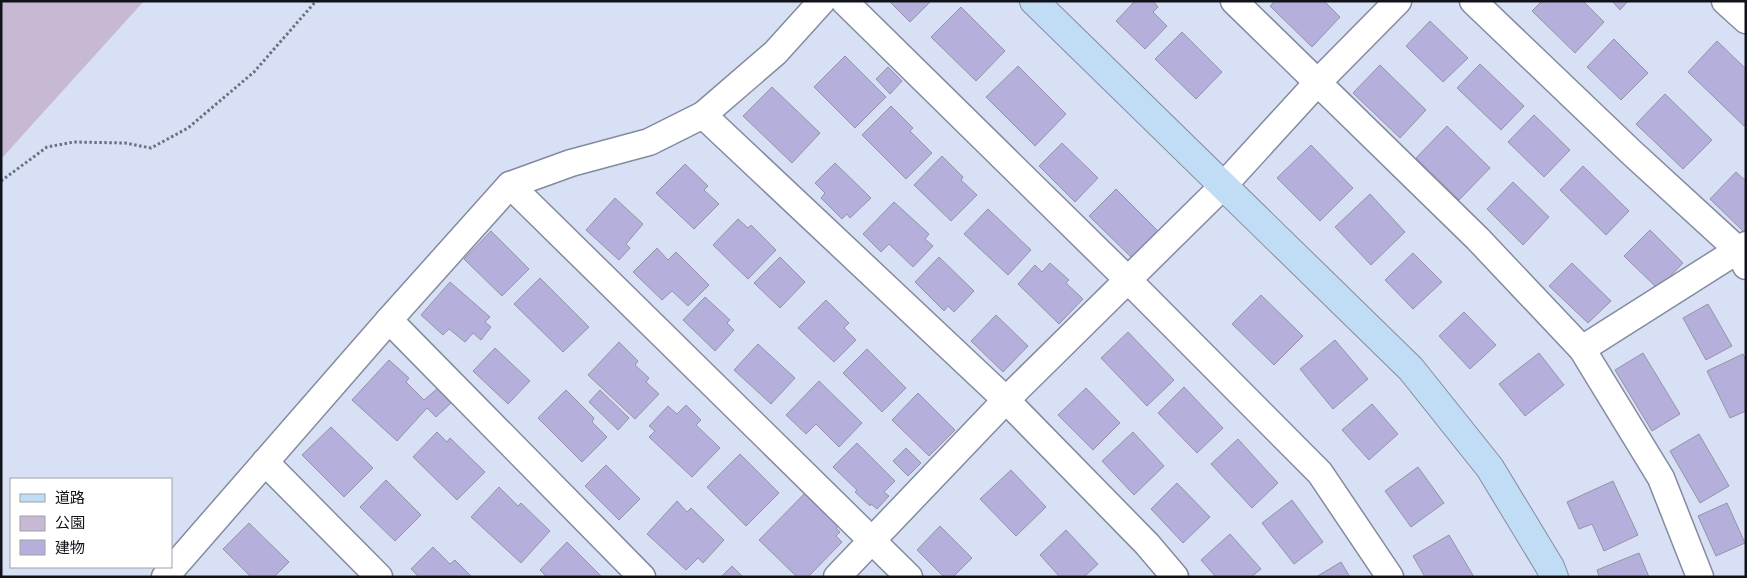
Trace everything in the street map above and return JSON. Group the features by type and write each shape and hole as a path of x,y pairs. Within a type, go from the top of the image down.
{"street":[{"path":"165,577 389,320 510,185 571,163 649,142 703,115 775,53 822,1"},
{"path":"844,1 1128,280 1320,473 1390,577"},
{"path":"1034,1 1411,369 1490,468 1550,567 1554,577"},
{"path":"1234,1 1478,239 1582,349 1661,478 1700,577"},
{"path":"837,577 1006,400 1223,186 1318,82 1398,1"},
{"path":"1473,1 1631,152 1743,253 1582,349"},
{"path":"1725,1 1746,20"},
{"path":"703,115 1006,400 1147,544 1176,577"},
{"path":"510,185 909,577"},
{"path":"389,320 642,577"},
{"path":"265,462 379,577"}],"path":[{"path":"1,182 47,147 74,142 125,144 151,148 188,128 254,72 316,1"}],"green space":[{"path":"1,1 144,1 1,159"}],"building":[{"path":"889,1 931,1 910,22"},
{"path":"1135,1 1153,1 1158,7 1153,12 1167,26 1145,49 1116,21"},
{"path":"1275,1 1324,1 1340,17 1312,47 1270,6"},
{"path":"1542,1 1583,1 1604,22 1575,53 1532,11"},
{"path":"1612,1 1628,1 1620,10"},
{"path":"961,7 1005,51 976,81 931,37"},
{"path":"1430,21 1468,58 1443,82 1406,46"},
{"path":"1182,32 1222,72 1196,99 1155,59"},
{"path":"1614,39 1648,73 1621,100 1587,67"},
{"path":"1717,41 1746,69 1746,124 1744,126 1688,72"},
{"path":"845,56 886,97 855,128 814,87"},
{"path":"1480,64 1524,106 1501,130 1457,88"},
{"path":"1380,65 1426,110 1400,138 1353,93"},
{"path":"1018,66 1066,114 1035,146 986,97"},
{"path":"888,67 902,81 890,94 876,79"},
{"path":"772,87 820,133 792,163 743,116"},
{"path":"1665,94 1712,140 1683,169 1636,124"},
{"path":"891,106 913,128 910,131 932,153 906,179 862,135"},
{"path":"1534,115 1570,150 1544,177 1508,142"},
{"path":"1447,126 1490,168 1459,200 1416,158"},
{"path":"1062,143 1098,178 1075,202 1039,166"},
{"path":"1311,145 1353,188 1320,221 1277,178"},
{"path":"942,156 963,177 961,180 977,195 951,221 914,185"},
{"path":"835,163 871,198 850,218 847,214 842,219 821,198 825,193 815,183"},
{"path":"685,164 708,186 704,190 719,204 694,229 656,193"},
{"path":"1583,166 1629,211 1606,235 1560,190"},
{"path":"1736,172 1746,181 1746,231 1744,232 1710,199"},
{"path":"1513,182 1549,217 1523,245 1487,209"},
{"path":"1116,189 1159,232 1133,259 1089,216"},
{"path":"1370,194 1405,232 1371,265 1335,227"},
{"path":"615,198 643,224 626,244 630,248 619,260 586,230"},
{"path":"894,202 929,234 925,239 933,246 913,267 889,244 881,252 863,234"},
{"path":"988,209 1031,250 1008,275 964,234"},
{"path":"738,219 748,228 751,225 776,250 748,279 713,245"},
{"path":"1650,230 1683,263 1658,289 1624,256"},
{"path":"491,231 529,269 502,296 464,259"},
{"path":"657,248 668,260 676,252 709,285 688,306 672,291 662,300 633,272"},
{"path":"1413,253 1442,282 1413,309 1385,280"},
{"path":"780,257 805,282 780,308 754,283"},
{"path":"939,257 974,291 954,312 948,306 944,311 915,282"},
{"path":"1050,263 1069,280 1066,283 1083,299 1059,324 1018,284 1035,265 1042,272"},
{"path":"1572,263 1611,301 1588,323 1549,286"},
{"path":"540,278 589,327 563,352 514,304"},
{"path":"450,282 490,317 485,322 491,327 481,340 473,333 465,342 449,329 443,335 421,315"},
{"path":"1261,295 1303,336 1274,365 1232,324"},
{"path":"705,297 730,320 727,323 734,330 715,351 683,320"},
{"path":"826,300 849,323 844,328 856,340 834,362 798,328"},
{"path":"1708,304 1732,346 1706,360 1683,318"},
{"path":"1464,312 1496,345 1470,369 1439,336"},
{"path":"996,315 1028,346 1003,372 971,341"},
{"path":"1128,332 1174,380 1147,406 1101,358"},
{"path":"1335,340 1368,379 1333,409 1300,369"},
{"path":"619,342 638,361 635,365 649,378 646,382 659,394 635,419 588,375"},
{"path":"758,344 795,378 771,404 734,370"},
{"path":"495,348 530,381 508,404 473,371"},
{"path":"867,349 906,388 882,412 843,373"},
{"path":"1539,353 1564,385 1525,416 1499,384"},
{"path":"1643,353 1680,414 1652,431 1615,370"},
{"path":"1743,354 1746,361 1746,411 1730,418 1707,371"},
{"path":"389,360 409,378 406,382 424,400 438,388 452,402 436,417 427,408 397,441 352,400"},
{"path":"819,381 862,423 839,447 816,424 806,434 786,415"},
{"path":"1184,387 1223,428 1197,453 1158,413"},
{"path":"1086,388 1120,423 1093,450 1058,415"},
{"path":"566,390 594,418 592,422 607,437 582,462 538,418"},
{"path":"600,390 629,418 618,430 589,402"},
{"path":"918,393 955,430 929,456 892,420"},
{"path":"1372,404 1398,434 1369,460 1342,430"},
{"path":"686,405 701,420 696,425 720,448 692,477 649,437 655,431 649,426 668,406 677,414"},
{"path":"331,427 373,468 344,497 302,455"},
{"path":"437,432 447,442 450,438 485,472 457,500 413,457"},
{"path":"1133,432 1164,466 1134,495 1102,461"},
{"path":"1699,434 1729,486 1700,503 1670,451"},
{"path":"1238,439 1278,483 1252,508 1211,464"},
{"path":"857,443 895,481 884,492 889,496 877,509 871,504 870,506 855,492 857,490 833,467"},
{"path":"906,448 921,463 908,476 893,461"},
{"path":"740,454 779,493 746,526 707,487"},
{"path":"606,465 640,499 619,520 585,486"},
{"path":"1418,467 1444,503 1411,527 1385,491"},
{"path":"1011,470 1046,507 1016,536 980,499"},
{"path":"386,480 421,515 395,541 360,507"},
{"path":"1613,481 1638,535 1604,551 1592,524 1579,529 1567,502"},
{"path":"1177,483 1210,517 1183,543 1151,509"},
{"path":"499,487 518,506 521,503 550,531 521,563 471,517"},
{"path":"807,491 841,523 836,528 840,532 836,536 842,542 808,577 797,577 759,540"},
{"path":"1292,500 1323,542 1294,564 1262,523"},
{"path":"677,501 687,512 691,508 724,540 703,563 698,558 686,570 647,534"},
{"path":"1727,503 1745,543 1716,556 1698,516"},
{"path":"249,523 289,562 274,577 251,577 223,549"},
{"path":"940,526 972,558 953,577 944,577 917,550"},
{"path":"1066,530 1098,564 1084,577 1060,577 1040,555"},
{"path":"1230,534 1261,569 1251,577 1216,577 1201,560"},
{"path":"1449,535 1474,577 1425,577 1413,556"},
{"path":"567,542 602,577 547,577 540,570"},
{"path":"433,547 450,564 455,560 472,577 419,577 411,569"},
{"path":"1639,553 1649,577 1599,577 1597,570"},
{"path":"1341,562 1350,577 1316,577"},
{"path":"732,566 743,577 721,577"}]}
